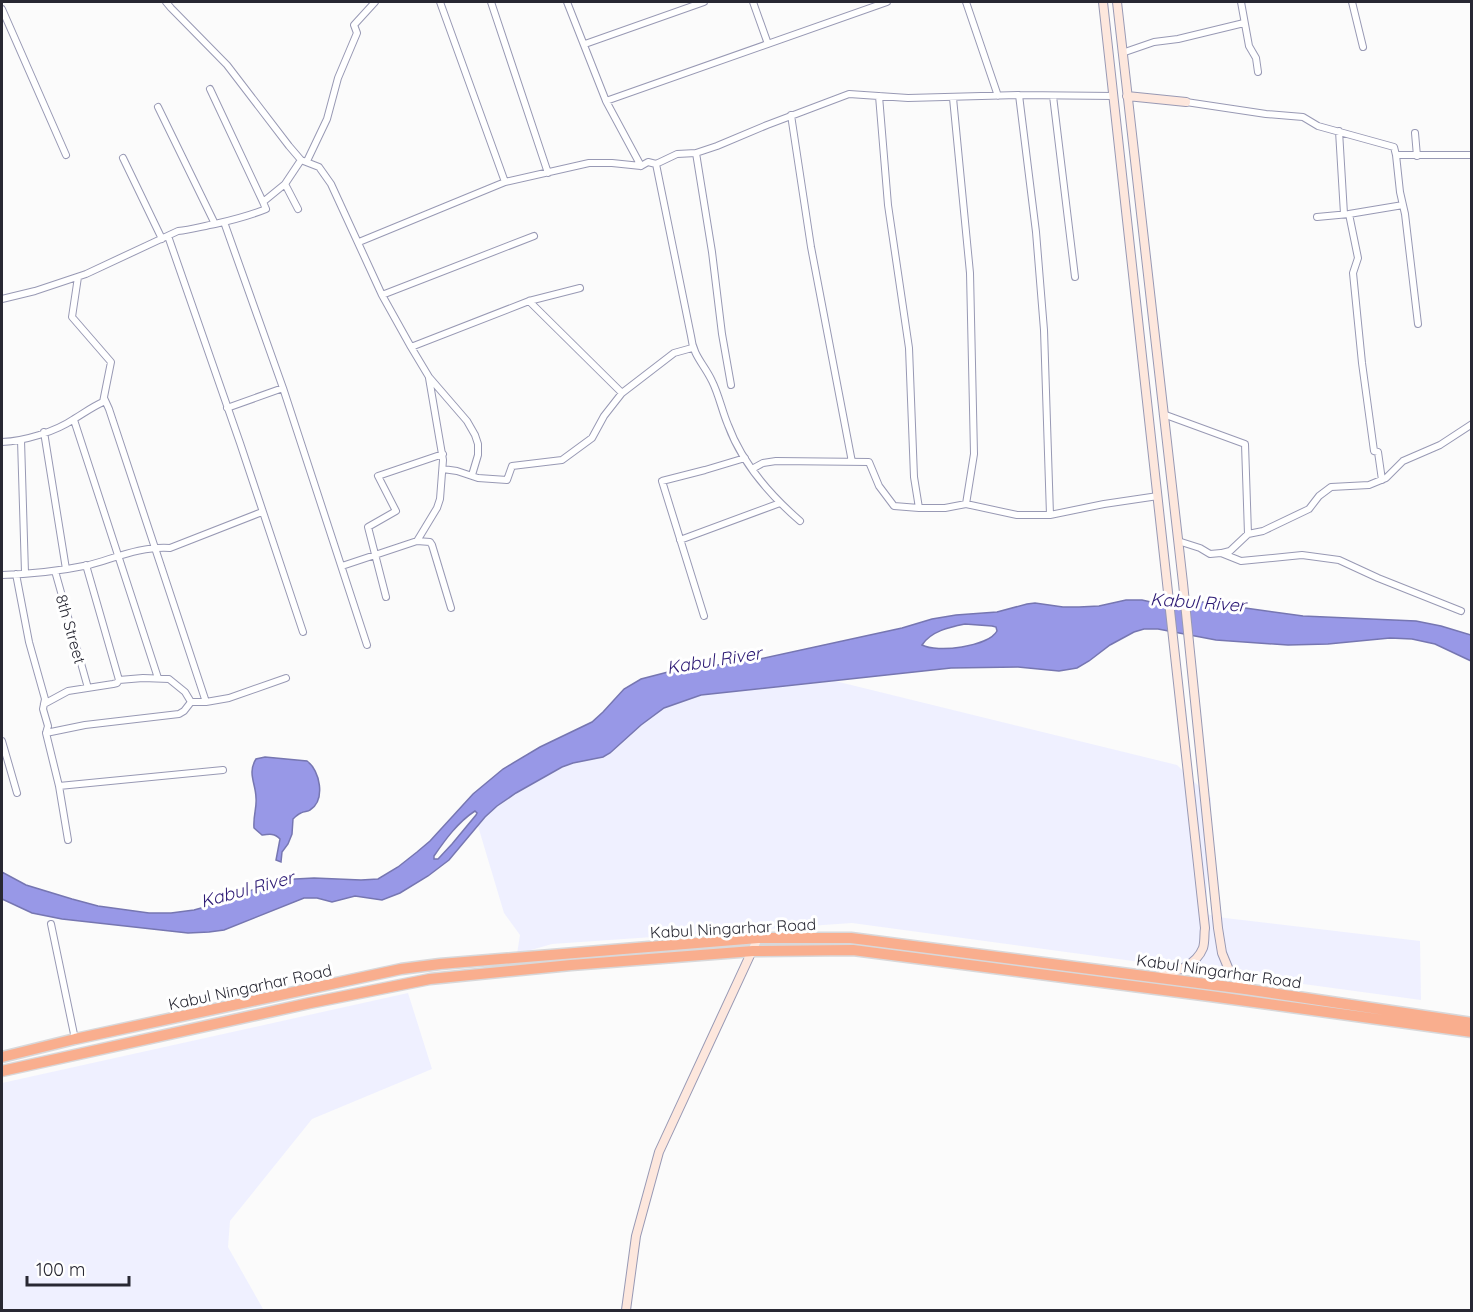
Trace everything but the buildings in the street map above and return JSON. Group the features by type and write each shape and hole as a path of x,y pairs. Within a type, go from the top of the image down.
{"highway":[{"name":"Kabul Ningarhar Road","path":"2,1057 75,1039 401,969 758,938 851,938 1245,989 1472,1023"},
{"name":"Kabul Ningarhar Road","path":"2,1071 430,979 571,964 753,951 853,950 1472,1032"},
{"path":"202,1013 205,1026"}],"street":[{"path":"166,2 227,65 289,146 304,160 319,167 331,184 382,295 411,347 429,377 467,421 475,435 478,455 472,475"},
{"path":"440,2 506,182"},
{"path":"491,2 548,173"},
{"path":"567,2 606,101 641,166"},
{"path":"585,44 704,2"},
{"path":"753,2 768,44"},
{"path":"606,101 887,2"},
{"path":"966,2 998,96"},
{"path":"1103,2 1205,928 1203,948 1193,962 1179,971 1155,978"},
{"path":"1117,2 1183,583 1218,928 1222,953 1229,970 1245,989"},
{"path":"1241,2 1249,46 1256,58 1258,72"},
{"path":"1352,2 1363,47"},
{"path":"263,202 285,184 304,160 327,119 338,78 357,33 354,25 371,3"},
{"path":"2,9 66,155"},
{"path":"1122,52 1154,42 1178,39 1244,23"},
{"path":"2,299 86,274 178,231 193,230 249,216 266,209 210,89"},
{"path":"359,242 506,182 589,163 641,166 648,162 656,164 677,154 696,153 717,146 849,94 953,98 1019,95 1114,96"},
{"path":"1019,95 1036,232 1044,330 1050,515"},
{"path":"879,96 888,205 909,348 914,477 919,508"},
{"path":"1053,96 1075,276"},
{"path":"1127,96 1303,117 1318,126 1394,147 1407,225 1418,324"},
{"path":"953,98 970,273 974,454 966,504"},
{"path":"158,107 215,224"},
{"path":"791,115 811,247 852,462"},
{"path":"1339,131 1346,214 1358,258 1353,273 1362,363 1374,451 1378,452 1382,480"},
{"path":"1415,133 1417,156"},
{"path":"696,153 731,385"},
{"path":"1396,155 1472,155"},
{"path":"123,158 165,238 227,408 303,632"},
{"path":"656,164 692,348 712,381 728,427 745,458 766,487 800,521"},
{"path":"285,184 298,209"},
{"path":"1317,217 1403,205"},
{"path":"224,222 283,387 367,645"},
{"path":"382,295 534,236"},
{"path":"2,442 21,440 61,427 91,407 103,402 111,362 72,317 78,277"},
{"path":"411,347 529,301 580,288"},
{"path":"529,301 622,393"},
{"path":"442,469 458,471 478,478 507,480 512,466 562,460 592,438 604,416 622,393 674,353 692,348"},
{"path":"1142,354 1156,353"},
{"path":"417,541 440,499 443,454 429,377"},
{"path":"227,408 283,387"},
{"path":"104,398 110,409 206,702"},
{"path":"1163,414 1245,444 1248,534"},
{"path":"74,420 158,678"},
{"path":"1178,541 1210,554 1230,551 1248,534 1263,531 1309,509 1319,496 1331,487 1369,485 1382,480 1402,460 1440,445 1472,424"},
{"path":"44,432 66,569"},
{"path":"21,440 25,573"},
{"path":"386,597 368,527 396,511 378,476 443,454"},
{"path":"704,616 662,481 745,458"},
{"path":"752,469 763,463 776,461 868,462 879,486 894,506 945,508 966,504 1017,515 1050,515 1158,496"},
{"path":"680,540 780,503"},
{"path":"2,574 55,571 155,547 170,548 262,512"},
{"path":"342,566 417,541 430,542 451,608"},
{"path":"1221,553 1241,561 1302,555 1339,560 1461,611"},
{"path":"86,565 119,680"},
{"name":"8th Street","path":"55,571 87,687"},
{"path":"16,574 29,642 44,694 43,709 48,726 46,733 59,786 68,840"},
{"path":"44,704 68,691 117,683 119,680 143,678 169,679 184,692 190,702"},
{"path":"190,702 229,698 286,678"},
{"path":"46,733 86,725 178,714 184,711 190,702"},
{"path":"2,741 17,793"},
{"path":"59,786 224,770"},
{"path":"51,924 75,1039"},
{"path":"626,1311 636,1236 659,1152 758,938"}],"shaded area":[{"path":"835,681 1177,765 1211,798 1206,914 1420,941 1421,1000 852,923 552,944 517,954 520,935 504,913 478,826 497,806 551,773 573,763 597,759 610,753 640,725 664,708 701,695"},
{"path":"408,993 432,1069 312,1119 230,1221 228,1247 262,1310 2,1310 2,1083"}],"water":[{"name":"Kabul River","path":"1126,600 1142,600 1160,604 1188,600 1303,616 1416,621 1471,635 1471,661 1435,644 1412,639 1390,638 1288,645 1216,640 1158,629 1144,629 1110,645 1077,668 1059,671 1018,667 951,668 701,695 664,708 603,757 562,767 516,793 485,817 449,860 400,893 382,900 355,896 332,902 317,898 304,898 224,930 188,933 62,919 32,913 2,899 2,872 26,885 72,899 98,906 149,913 194,910 277,882 295,879 378,879 398,867 430,841 473,794 503,769 540,747 592,722 624,689 641,679 668,672 760,659 956,615 997,612 1035,603 1063,607 1099,606","holes":["965,624 992,626 996,627 997,631 992,637 973,645 950,648 922,645 936,633","475,811 476,815 452,844 438,859 434,859 452,832"]},
{"path":"265,757 307,761 312,765 318,778 320,792 318,799 309,811 300,813 293,819 292,834 282,852 281,862 276,860 280,839 274,835 262,835 254,828 256,793 252,769 256,759"}]}
